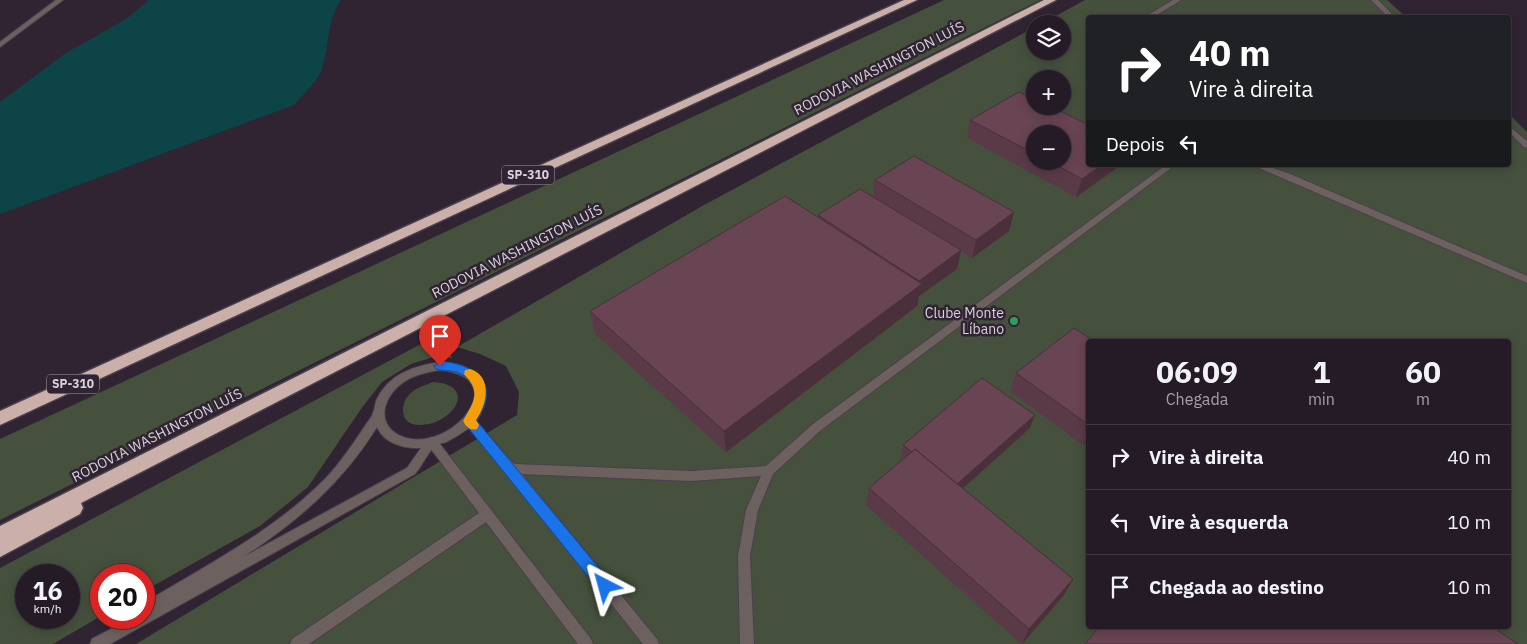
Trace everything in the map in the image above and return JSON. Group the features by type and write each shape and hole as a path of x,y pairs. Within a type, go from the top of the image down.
{"highway":[{"name":"SP-310","path":"0,418 912,0"},
{"name":"RODOVIA WASHINGTON LUÍS","path":"0,535 1051,0"},
{"path":"0,548 438,311"},
{"path":"0,406 145,351"}],"street":[{"path":"0,45 3,40 60,0"},
{"path":"1151,15 1178,0"},
{"path":"1374,0 1390,15"},
{"path":"1511,130 1527,146"},
{"path":"747,644 744,556 752,510 769,471 816,427 1168,167"},
{"path":"1261,167 1311,186 1527,280"},
{"path":"440,366 460,368 475,378 480,387 481,398 477,409 469,421 446,437 432,442 404,443 390,437 380,427 378,414 380,403 387,391 398,381 411,373 440,366"},
{"path":"155,603 266,535 298,511 350,457 378,414"},
{"path":"469,421 511,469 652,644"},
{"path":"432,442 586,644"},
{"path":"97,644 411,471 432,442"},
{"path":"511,469 691,476 769,471"},
{"path":"297,644 486,515"},
{"path":"89,644 114,629"}],"shaded area":[{"path":"149,0 341,0 330,25 321,71 294,105 0,214 0,102 66,53 126,19"},
{"path":"944,0 1040,0 0,520 0,439"},
{"name":"Clube Monte Líbano","path":"1085,0 1387,0 1404,15 1086,15 1086,167 1511,167 1511,116 1527,132 1527,644 136,644 517,415 519,392 506,366 480,354 457,347 704,205 1026,32 1026,60 1071,60 1071,15 1058,15"},
{"path":"451,328 460,336 449,345 452,358 434,357 411,364 382,382 361,409 308,487 260,526 155,585 155,564 90,564 90,622 80,628 80,564 15,564 15,629 79,629 53,644 0,644 0,568"},
{"path":"433,382 447,385 455,390 458,397 456,405 450,413 431,424 412,424 403,412 405,401 414,390"}],"building":[{"path":"1019,92 1026,95 1026,115 1068,115 1086,124 1086,167 1099,167 1082,179 1066,170 1071,170 1071,125 1026,125 1026,149 970,120"},
{"path":"914,156 1014,212 976,240 875,180"},
{"path":"860,189 961,250 919,281 818,215"},
{"path":"785,196 922,284 724,431 590,311"},
{"path":"1074,328 1091,339 1086,339 1086,423 1016,373"},
{"path":"982,378 1035,415 957,484 915,449 912,452 903,445"},
{"path":"915,449 1073,579 1029,629 869,488"},
{"path":"1098,629 1496,629 1518,644 1085,644"}],"slow traffic":[{"path":"470,374 475,378 480,387 481,398 477,409 469,421 473,425"}],"place":[{"name":"Clube Monte Líbano","path":"1014,321"}],"route":[{"path":"440,366 454,366 466,371 475,378 480,387 481,398 477,409 469,421 511,469 605,586"}]}
